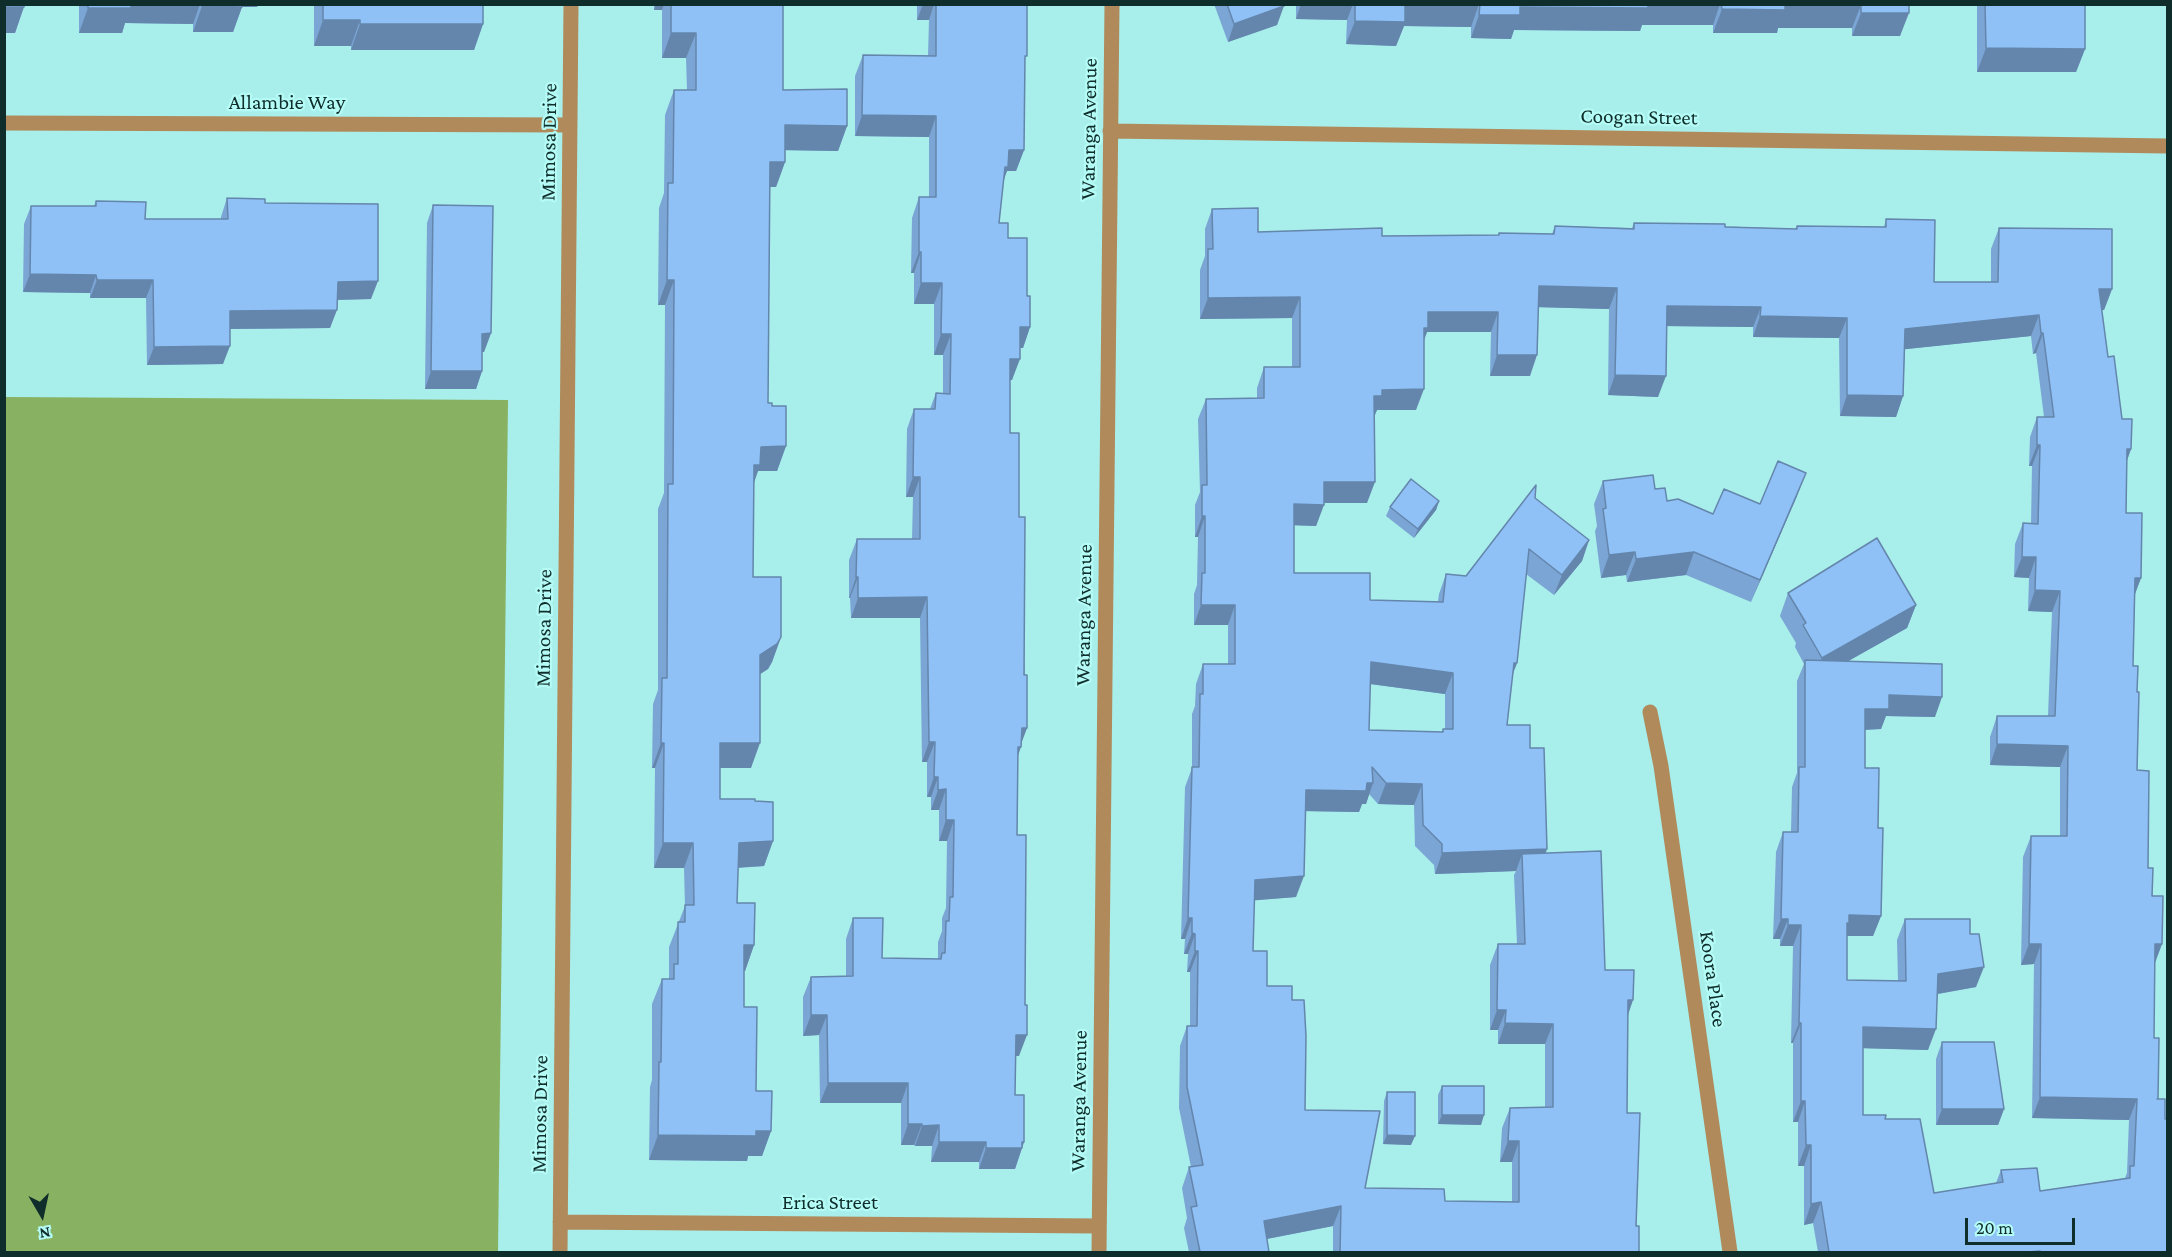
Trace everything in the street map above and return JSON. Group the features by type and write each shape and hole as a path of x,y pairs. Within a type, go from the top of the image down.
{"street":[{"name":"Mimosa Drive","path":"560,1252 571,4"},
{"name":"Waranga Avenue","path":"1099,1252 1112,4"},
{"name":"Allambie Way","path":"4,123 570,125"},
{"name":"Coogan Street","path":"1110,131 2168,146"},
{"name":"Koora Place","path":"1650,712 1661,766 1730,1252"},
{"name":"Erica Street","path":"560,1222 1099,1226"}],"green space":[{"path":"5,397 508,400 498,1252 5,1252"}],"building":[{"path":"4,4 24,4 24,7 4,7"},
{"path":"88,4 131,4 131,8 88,8"},
{"path":"202,4 242,4 242,7 202,6"},
{"path":"323,4 483,4 483,24 360,24 360,20 323,20"},
{"path":"671,4 783,4 783,90 847,89 847,126 785,125 785,162 770,162 768,403 772,403 772,406 786,406 786,446 761,447 760,465 754,465 753,577 781,577 781,637 777,644 760,655 760,743 720,743 720,799 755,799 755,801 773,802 773,841 739,843 737,903 755,903 754,945 744,945 744,1007 757,1007 756,1091 772,1091 771,1131 756,1131 756,1136 658,1135 662,979 674,979 674,964 678,964 678,922 685,922 685,905 694,905 693,843 663,843 662,678 667,678 668,484 673,484 674,280 667,280 668,183 673,183 674,90 696,90 696,33 671,33"},
{"path":"936,4 1027,4 1024,150 1009,150 999,223 1008,223 1008,238 1027,238 1027,296 1030,296 1030,327 1020,327 1020,359 1010,359 1010,433 1019,433 1019,517 1025,517 1024,675 1027,675 1027,728 1022,728 1021,747 1018,747 1017,835 1026,835 1025,1005 1027,1005 1027,1035 1016,1035 1015,1095 1024,1095 1022,1148 986,1148 986,1142 939,1142 939,1125 908,1124 908,1083 828,1083 827,1015 811,1015 811,977 853,976 853,918 883,918 882,958 941,959 942,953 945,953 946,921 949,921 950,897 953,897 954,820 946,820 946,789 938,790 938,777 934,777 935,742 929,742 927,597 858,598 858,577 856,577 857,539 920,539 920,477 913,477 914,409 935,409 936,393 950,394 951,334 941,334 942,283 921,283 921,252 919,252 919,197 936,197 936,116 862,115 863,55 936,56"},
{"path":"1227,4 1283,4 1284,6 1234,24"},
{"path":"1355,4 1405,4 1405,22 1355,21"},
{"path":"1480,4 1648,4 1648,8 1520,7 1520,15 1479,15"},
{"path":"1721,4 1785,4 1785,10 1722,9"},
{"path":"1846,4 1909,4 1909,13 1861,13 1861,5"},
{"path":"1985,4 2085,4 2085,49 1986,48"},
{"path":"227,198 265,199 265,203 378,204 378,281 338,282 337,310 230,311 230,346 154,347 153,280 97,280 96,275 30,274 31,206 96,206 96,201 146,202 145,219 228,219"},
{"path":"433,205 493,206 491,333 482,334 482,371 431,371"},
{"path":"1258,208 1258,232 1382,228 1382,236 1554,234 1555,226 1634,229 1634,223 1725,224 1725,227 1797,229 1797,226 1886,227 1886,219 1935,220 1934,282 1998,282 1999,228 2112,229 2112,289 2099,289 2108,357 2114,356 2122,419 2132,419 2131,449 2127,449 2126,513 2142,513 2141,578 2135,578 2133,666 2138,666 2137,692 2139,692 2137,770 2149,771 2148,868 2153,868 2152,896 2163,896 2162,944 2155,944 2154,1038 2159,1038 2158,1099 2165,1099 2165,1119 2168,1119 2168,1252 1829,1252 1821,1202 1811,1204 1811,1145 1806,1145 1805,1101 1801,1101 1801,1023 1799,1023 1801,925 1788,925 1788,919 1781,919 1783,832 1798,832 1799,767 1805,767 1805,660 1942,664 1942,697 1889,695 1889,709 1865,709 1865,768 1879,768 1878,828 1883,828 1881,916 1849,915 1847,980 1906,981 1905,919 1970,919 1970,934 1979,934 1984,967 1938,974 1936,1029 1863,1027 1863,1115 1886,1115 1885,1119 1920,1119 1934,1193 2003,1182 2001,1170 2037,1168 2040,1191 2130,1178 2130,1166 2134,1166 2137,1099 2040,1097 2041,944 2029,944 2031,836 2067,836 2068,746 1997,744 1997,716 2055,716 2060,591 2035,590 2036,557 2022,557 2023,523 2038,524 2040,445 2037,445 2037,417 2054,417 2039,315 1905,329 1903,396 1847,395 1847,318 1760,316 1761,307 1667,306 1666,376 1615,375 1617,288 1539,286 1537,355 1497,355 1498,312 1428,312 1428,328 1424,328 1424,389 1382,390 1382,396 1374,396 1375,482 1324,482 1324,505 1294,504 1294,573 1370,573 1370,600 1443,602 1446,574 1466,576 1536,485 1535,498 1589,540 1562,575 1529,549 1517,663 1514,663 1507,725 1530,725 1530,748 1544,748 1547,849 1442,853 1442,844 1423,825 1422,784 1386,783 1372,767 1373,783 1367,783 1366,791 1306,790 1304,876 1255,880 1253,951 1267,951 1267,986 1292,986 1292,1000 1304,1000 1305,1110 1380,1111 1365,1188 1444,1189 1445,1201 1519,1202 1519,1141 1508,1141 1510,1108 1553,1107 1553,1024 1505,1023 1506,1010 1497,1010 1498,944 1525,944 1522,854 1601,851 1605,970 1634,970 1633,1000 1628,1000 1627,1113 1640,1113 1636,1226 1639,1226 1639,1252 1340,1252 1341,1206 1264,1221 1269,1252 1200,1252 1191,1207 1197,1206 1189,1167 1203,1165 1187,1087 1187,1026 1197,1026 1198,951 1195,951 1192,918 1188,918 1192,767 1199,767 1200,694 1203,694 1203,664 1235,664 1235,605 1201,605 1202,573 1205,573 1205,516 1202,516 1202,485 1207,485 1206,399 1264,398 1264,367 1300,367 1300,297 1208,298 1208,249 1213,249 1212,209","holes":["1371,662 1453,673 1453,729 1443,729 1443,732 1369,730"]},
{"path":"1778,461 1806,473 1760,580 1694,552 1636,559 1635,552 1609,555 1603,509 1606,508 1603,481 1653,475 1655,489 1665,488 1667,501 1678,499 1713,514 1724,489 1760,504"},
{"path":"1411,479 1439,501 1418,529 1390,507"},
{"path":"1877,538 1916,605 1822,658 1803,625 1806,623 1788,593"},
{"path":"1942,1042 1994,1042 2004,1109 1942,1109"},
{"path":"1442,1086 1484,1086 1484,1115 1442,1115"},
{"path":"1387,1092 1415,1092 1415,1136 1387,1135"}]}
